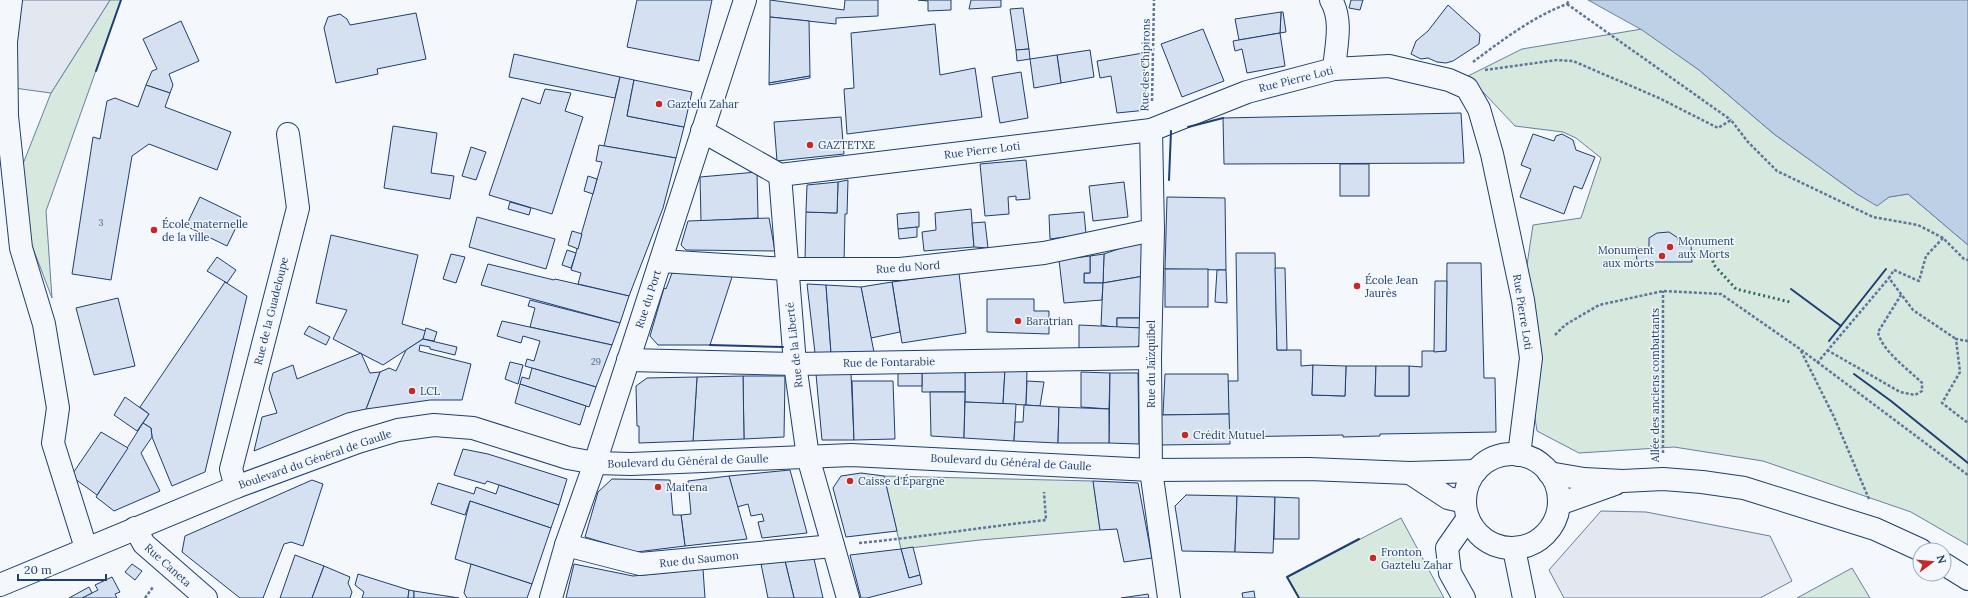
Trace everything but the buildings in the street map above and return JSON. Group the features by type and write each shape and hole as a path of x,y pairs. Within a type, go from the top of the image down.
{"street":[{"path":"11,0 3,71 21,248 44,324 58,408 53,443 86,548"},
{"name":"Rue du Port","path":"551,598 566,545 595,463 745,0"},
{"path":"1331,0 1335,7 1338,29 1334,69"},
{"name":"Rue Pierre Loti","path":"780,175 1151,130 1247,92 1334,69 1389,66 1458,84 1479,109 1492,154 1522,300 1531,358 1519,455"},
{"name":"Rue du Jaïzquibel","path":"1151,130 1153,230 1150,358 1151,470 1169,598"},
{"path":"702,131 780,175"},
{"name":"Rue de la Guadeloupe","path":"236,487 232,469 298,208 288,134"},
{"name":"Rue de la Liberté","path":"780,175 795,364 808,457 848,598"},
{"name":"Rue du Nord","path":"661,261 787,268 900,269 1044,253 1153,230"},
{"name":"Rue de Fontarabie","path":"628,360 795,364 1150,358"},
{"name":"Boulevard du Général de Gaulle","path":"0,585 236,487 365,440 398,430 434,425 473,428 568,458 595,463 631,464 851,455 1151,470 1309,469 1410,473 1476,471"},
{"path":"1410,473 1466,510 1475,531 1486,541 1499,547 1514,549 1527,546 1539,540 1549,531 1556,518 1559,504 1559,493 1549,473 1541,464 1531,458 1519,455 1503,455 1488,460 1476,471 1468,486 1466,510 1447,548 1450,573 1464,598"},
{"path":"1549,473 1584,479 1623,481 1663,479 1702,482 1744,488 1875,529 1912,546"},
{"path":"1559,504 1623,481"},
{"name":"Rue Caneta","path":"135,528 144,544 206,598"},
{"name":"Rue du Saumon","path":"566,545 640,564 833,546"},
{"path":"1514,549 1524,598"},
{"path":"1952,569 1968,579"}],"path":[{"name":"Rue des Chipirons","path":"1151,130 1154,0"},
{"path":"1458,84 1500,42 1556,8 1567,4 1569,0"},
{"path":"1567,4 1731,120 1748,142 1777,171 1873,217 1918,225 1944,238 1964,259 1968,260"},
{"path":"1458,84 1481,71 1557,60 1573,61 1659,98 1718,128 1731,120"},
{"path":"1817,363 1889,278 1894,270 1918,281 1926,256 1944,238"},
{"path":"1889,278 1914,310 1956,339 1968,341"},
{"path":"1531,358 1565,325 1599,305 1663,291 1721,294 1800,349 1968,475"},
{"name":"Allée des anciens combattants","path":"1663,291 1663,479"},
{"path":"1827,350 1900,392 1915,395 1922,391 1922,383 1888,351 1879,339 1878,332 1901,295"},
{"path":"1956,339 1960,372 1942,403 1968,423"},
{"path":"1800,349 1834,416 1860,475 1869,498 1875,529"},
{"path":"833,546 920,537 959,530 1046,520 1041,464"},
{"path":"145,598 156,584"}],"shaded area":[{"path":"19,0 110,0 51,93 14,88"},
{"path":"110,0 121,0 46,211 52,298 26,230 19,174 51,93"},
{"path":"1642,29 1699,70 1774,134 1857,194 1877,205 1889,197 1908,194 1968,245 1968,545 1911,512 1763,461 1674,447 1579,453 1537,431 1533,405 1534,342 1527,265 1533,225 1581,218 1601,158 1576,138 1563,132 1515,126 1468,76 1522,49"},
{"path":"884,476 1093,481 1100,530 980,540 901,549"},
{"path":"1601,511 1646,512 1770,536 1792,581 1760,598 1564,598 1549,570"},
{"name":"Fronton Gaztelu Zahar","path":"1401,518 1444,598 1299,598 1287,577"},
{"path":"1852,568 1870,598 1797,598"}],"water":[{"path":"1588,0 1968,0 1968,245 1908,194 1889,197 1877,206 1857,194 1774,134 1699,70 1642,30"}],"hedge":[{"path":"1710,251 1714,265 1736,289 1790,302"}],"wall":[{"path":"96,71 121,0"},
{"path":"1188,127 1223,118"},
{"path":"1169,180 1171,131"},
{"path":"1829,341 1886,269"},
{"path":"1791,289 1841,326"},
{"path":"710,345 783,347"},
{"path":"1854,374 1891,401 1968,463"},
{"path":"1299,598 1287,577 1359,539"}],"place":[{"name":"Gaztelu Zahar","path":"659,104"},
{"name":"GAZTETXE","path":"810,145"},
{"name":"École maternelle de la ville","path":"154,230"},
{"name":"Monument aux Morts","path":"1670,247"},
{"name":"Monument aux morts","path":"1662,256"},
{"name":"École Jean Jaurès","path":"1357,286"},
{"name":"Baratrian","path":"1018,321"},
{"name":"LCL","path":"412,391"},
{"name":"Crédit Mutuel","path":"1185,435"},
{"name":"Caisse d'Épargne","path":"850,481"},
{"name":"Maitena","path":"658,487"},
{"name":"Fronton Gaztelu Zahar","path":"1373,558"}]}
